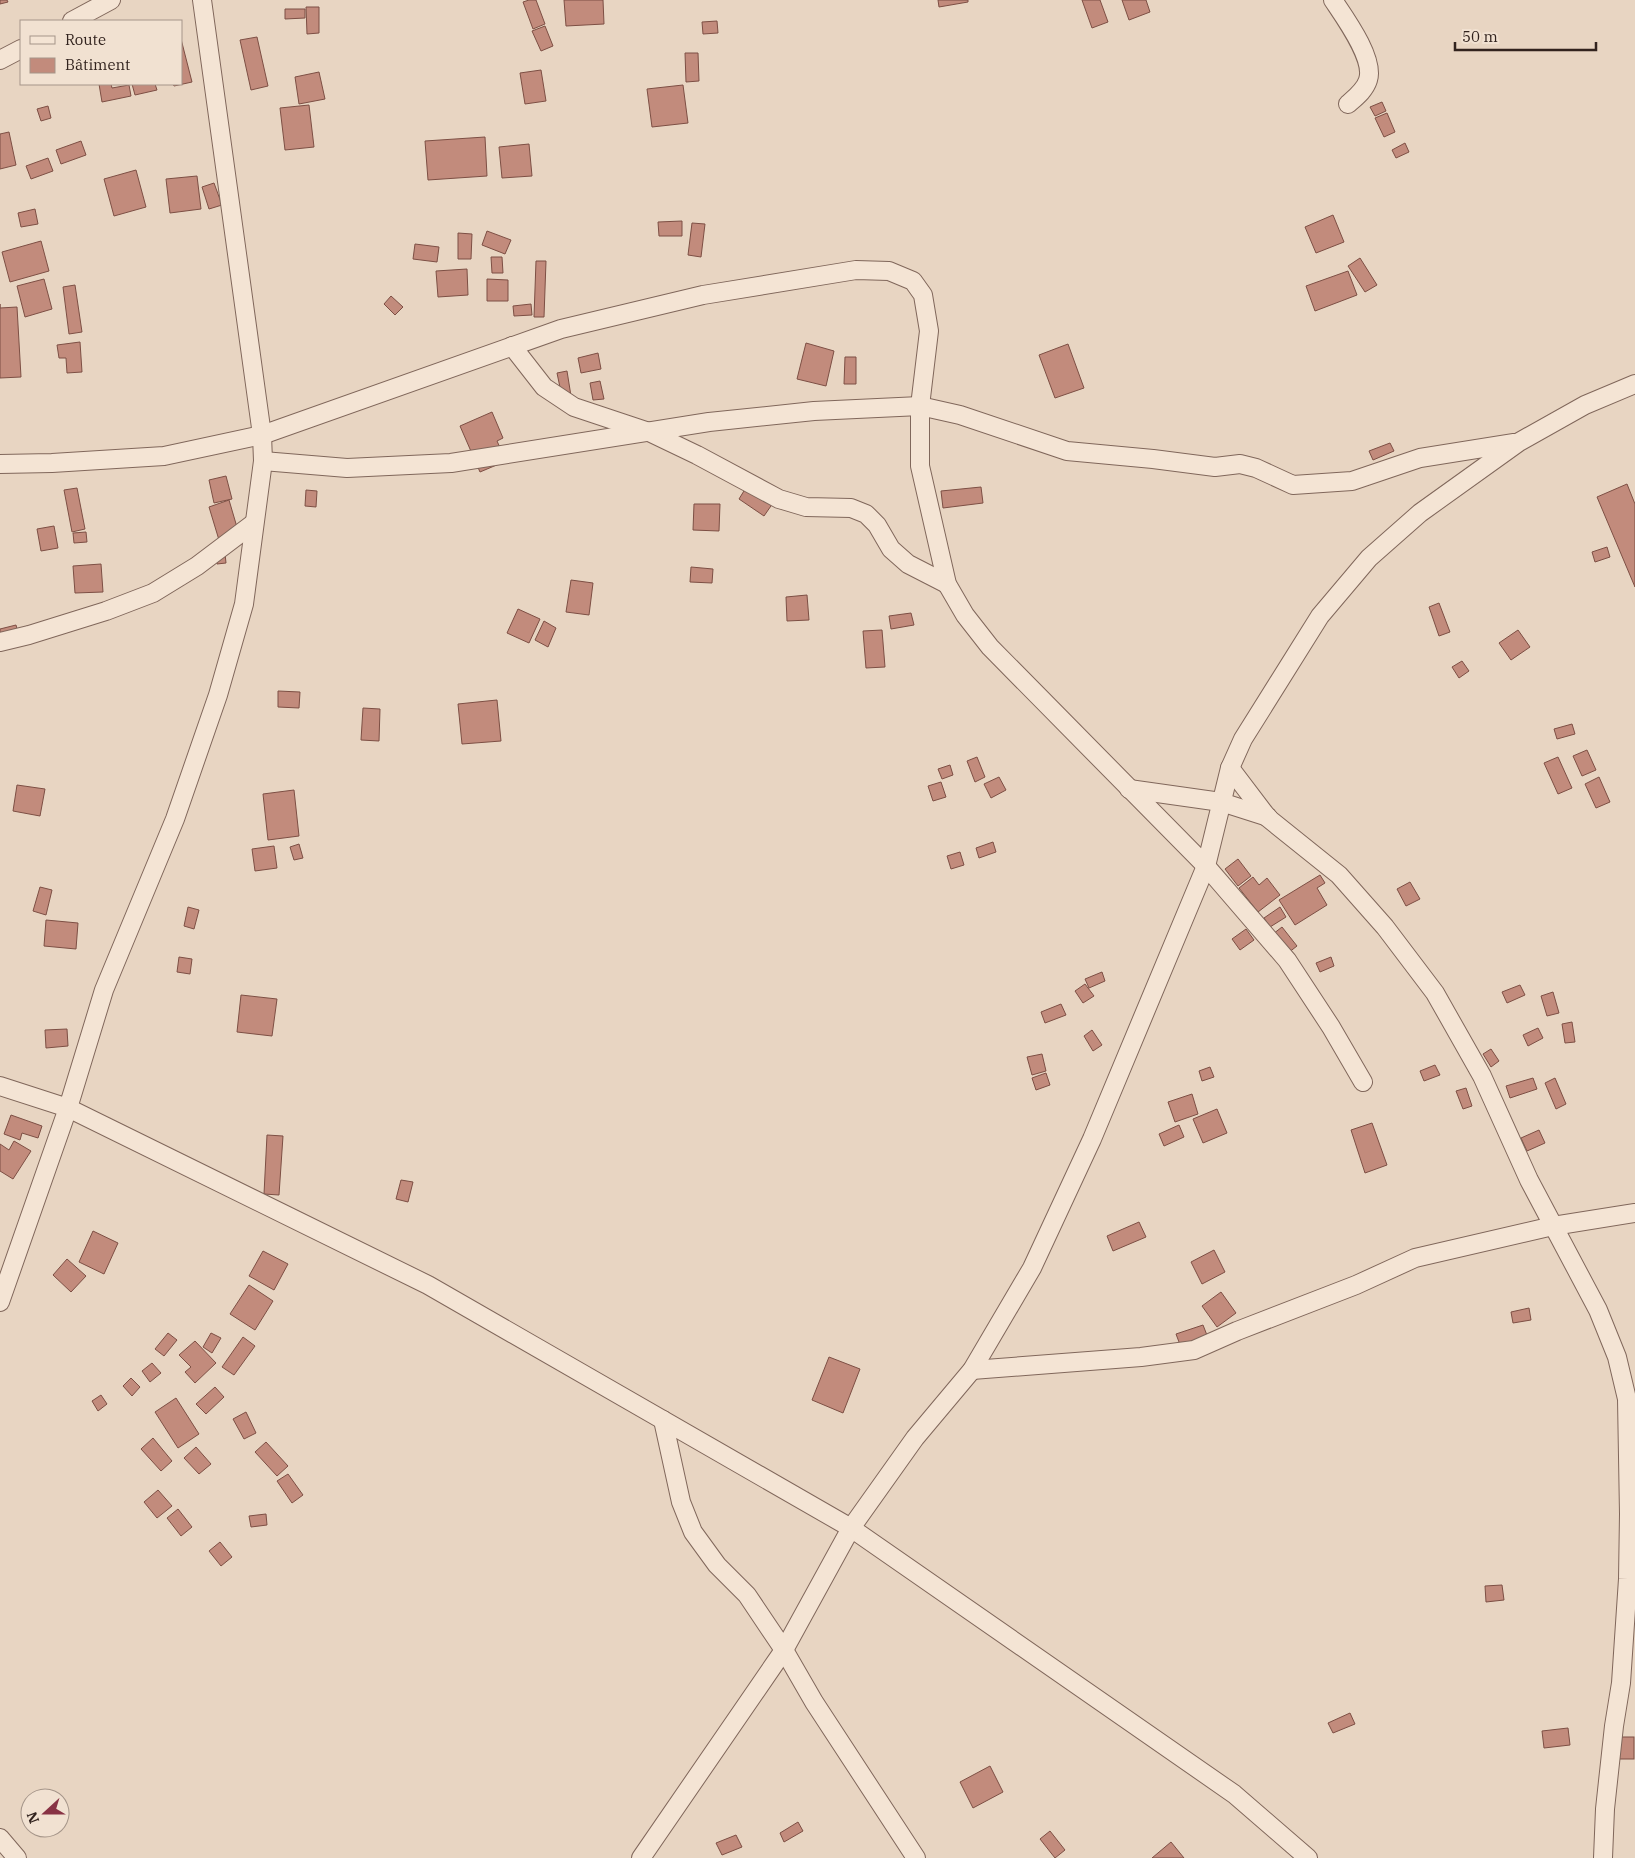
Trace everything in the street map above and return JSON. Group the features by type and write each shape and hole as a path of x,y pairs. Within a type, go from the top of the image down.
{"street":[{"path":"74,20 110,0"},
{"path":"0,1302 68,1108 104,990 175,819 218,695 244,604 263,461 262,435 202,0"},
{"path":"1333,0 1366,54 1370,70 1368,82 1364,89 1348,104"},
{"path":"0,60 20,50"},
{"path":"0,464 52,463 164,456 262,435 561,329 703,295 856,270 890,271 913,281 924,295 929,331 920,406 920,466 947,584 965,615 990,647 1206,866 1286,960 1332,1027 1363,1082"},
{"path":"512,346 544,387 574,407 649,432 697,455 779,499 806,507 851,508 866,514 877,525 891,550 908,564 947,584"},
{"path":"641,1858 784,1650 851,1528 915,1438 972,1370 1032,1268 1092,1139 1206,866 1230,768 1259,710 1320,616 1369,558 1420,513 1519,442 1586,405 1635,384"},
{"path":"263,461 347,468 451,463 709,422 814,411 920,406 960,415 1067,450 1215,467 1240,464 1256,468 1293,486 1352,481 1420,458 1519,442"},
{"path":"0,642 106,611 152,594 197,566 254,523"},
{"path":"1230,768 1268,818 1339,875 1385,927 1435,993 1482,1076 1530,1180 1598,1310 1617,1357 1627,1399 1631,1582 1629,1639 1614,1726 1605,1809 1603,1858"},
{"path":"1129,789 1221,802 1268,818"},
{"path":"0,1086 68,1108 428,1285 851,1528 1234,1794 1308,1858"},
{"path":"972,1370 1142,1357 1194,1350 1237,1331 1356,1285 1415,1258 1553,1226 1635,1213"},
{"path":"663,1420 681,1502 693,1532 717,1565 747,1595 916,1858"},
{"path":"0,1838 17,1858"}],"building":[{"path":"0,0 7,0 8,2 0,4"},
{"path":"536,0 545,24 533,29 523,2"},
{"path":"564,0 603,0 604,24 566,26"},
{"path":"938,0 968,0 968,2 939,7"},
{"path":"1082,0 1100,0 1108,22 1092,28"},
{"path":"1122,0 1146,0 1150,12 1129,20"},
{"path":"306,7 319,7 319,33 307,34"},
{"path":"285,9 305,9 305,18 285,19"},
{"path":"717,21 718,33 703,34 702,22"},
{"path":"545,26 553,46 541,51 532,31"},
{"path":"257,37 268,86 251,90 240,40"},
{"path":"182,43 192,82 182,84"},
{"path":"685,53 698,53 699,81 686,82"},
{"path":"541,70 546,101 525,104 520,73"},
{"path":"319,72 325,99 299,104 295,77"},
{"path":"99,85 111,85 112,88 129,85 131,96 102,102"},
{"path":"132,85 155,85 157,90 135,95"},
{"path":"683,85 688,123 652,127 647,89"},
{"path":"1382,102 1386,111 1375,116 1370,107"},
{"path":"309,105 314,147 285,150 280,108"},
{"path":"48,106 51,118 41,121 37,109"},
{"path":"1387,113 1395,132 1384,137 1375,118"},
{"path":"9,132 16,165 0,169 0,134"},
{"path":"485,137 487,176 428,180 425,141"},
{"path":"81,141 86,155 61,164 56,150"},
{"path":"1405,143 1409,152 1396,158 1392,150"},
{"path":"529,144 532,176 502,178 499,147"},
{"path":"48,158 53,171 31,179 26,166"},
{"path":"136,170 146,207 114,216 104,179"},
{"path":"197,176 201,209 170,213 166,179"},
{"path":"214,183 222,205 209,209 202,187"},
{"path":"35,209 38,224 21,227 18,213"},
{"path":"1333,215 1344,242 1316,253 1305,227"},
{"path":"682,221 682,236 659,236 658,222"},
{"path":"692,223 705,224 701,257 688,255"},
{"path":"487,231 511,240 505,254 482,245"},
{"path":"458,233 472,234 471,259 458,259"},
{"path":"41,241 49,271 10,282 2,252"},
{"path":"415,244 439,247 437,262 413,259"},
{"path":"491,257 502,257 503,273 492,273"},
{"path":"1360,258 1377,285 1365,292 1348,266"},
{"path":"536,261 546,261 544,317 534,317"},
{"path":"467,269 468,295 438,297 436,271"},
{"path":"1348,271 1357,295 1315,311 1306,286"},
{"path":"44,279 52,309 25,317 17,286"},
{"path":"487,279 508,280 508,301 487,301"},
{"path":"75,285 82,332 69,334 63,287"},
{"path":"391,296 403,307 395,315 384,304"},
{"path":"531,304 532,315 514,316 513,306"},
{"path":"17,307 21,377 0,378 0,308"},
{"path":"80,342 82,372 67,373 66,358 59,358 57,345"},
{"path":"806,343 834,351 826,386 797,379"},
{"path":"1068,344 1084,388 1055,398 1039,355"},
{"path":"598,353 601,369 581,373 578,358"},
{"path":"845,357 856,357 856,384 844,384"},
{"path":"567,371 571,396 562,397 557,373"},
{"path":"600,381 604,399 593,400 590,383"},
{"path":"492,412 503,438 497,441 506,461 480,472 460,426"},
{"path":"1390,443 1394,451 1373,460 1369,451"},
{"path":"226,476 232,499 214,503 209,480"},
{"path":"1627,484 1635,504 1635,587 1597,497"},
{"path":"747,486 773,503 764,516 739,499"},
{"path":"981,487 983,503 943,508 941,491"},
{"path":"77,488 85,529 72,532 64,490"},
{"path":"306,490 317,491 316,507 305,506"},
{"path":"229,500 239,534 219,540 209,507"},
{"path":"694,504 720,504 719,531 693,530"},
{"path":"54,526 58,548 41,551 37,529"},
{"path":"86,532 87,542 74,543 73,533"},
{"path":"224,544 226,563 217,564 215,545"},
{"path":"1607,547 1610,557 1595,562 1592,552"},
{"path":"101,564 103,592 75,593 73,566"},
{"path":"691,567 713,569 712,583 690,582"},
{"path":"571,580 593,583 589,615 566,612"},
{"path":"807,595 809,620 787,621 786,597"},
{"path":"1439,603 1450,632 1439,636 1429,607"},
{"path":"518,609 540,619 529,643 507,633"},
{"path":"911,613 914,625 891,629 889,616"},
{"path":"544,621 556,628 548,647 535,640"},
{"path":"16,625 21,644 0,636 0,629"},
{"path":"882,630 885,667 866,668 863,631"},
{"path":"1518,630 1530,647 1511,660 1499,643"},
{"path":"1462,661 1469,671 1459,678 1452,667"},
{"path":"278,691 300,692 299,708 278,707"},
{"path":"497,700 501,741 462,744 458,704"},
{"path":"363,708 380,709 379,741 361,740"},
{"path":"1572,724 1575,734 1557,739 1554,729"},
{"path":"1587,750 1596,770 1582,776 1573,756"},
{"path":"977,757 985,777 975,782 967,761"},
{"path":"1558,757 1572,788 1558,794 1544,763"},
{"path":"950,765 953,775 942,779 938,769"},
{"path":"999,777 1006,790 991,798 984,784"},
{"path":"1599,777 1610,802 1596,808 1585,784"},
{"path":"941,782 946,797 933,801 928,786"},
{"path":"17,785 45,789 40,816 13,811"},
{"path":"294,790 299,836 268,840 263,794"},
{"path":"993,842 996,852 979,858 976,848"},
{"path":"299,844 303,858 294,860 290,847"},
{"path":"274,846 277,868 255,871 252,849"},
{"path":"960,852 964,865 951,869 947,856"},
{"path":"1238,859 1251,876 1238,886 1225,869"},
{"path":"1320,875 1325,883 1317,888 1327,905 1295,925 1279,900"},
{"path":"1253,877 1259,885 1267,878 1280,895 1258,912 1239,888"},
{"path":"1410,882 1420,899 1406,906 1397,889"},
{"path":"40,887 52,890 46,915 33,911"},
{"path":"188,907 199,910 194,929 184,926"},
{"path":"1280,907 1286,917 1270,927 1264,918"},
{"path":"46,920 78,923 76,949 44,946"},
{"path":"1282,927 1297,946 1288,953 1273,934"},
{"path":"1246,929 1254,940 1240,950 1232,939"},
{"path":"179,957 192,959 190,974 177,972"},
{"path":"1331,957 1334,966 1320,972 1316,963"},
{"path":"1102,972 1105,981 1089,988 1085,979"},
{"path":"1085,984 1094,996 1083,1003 1075,991"},
{"path":"1520,985 1525,995 1507,1003 1502,992"},
{"path":"1553,992 1559,1013 1547,1016 1541,996"},
{"path":"241,995 277,999 272,1036 237,1032"},
{"path":"1061,1004 1066,1015 1045,1023 1041,1012"},
{"path":"1572,1022 1575,1042 1565,1043 1562,1024"},
{"path":"1538,1028 1543,1038 1528,1046 1523,1035"},
{"path":"67,1029 68,1046 46,1048 45,1030"},
{"path":"1092,1030 1102,1045 1093,1051 1084,1036"},
{"path":"1491,1049 1499,1061 1491,1067 1483,1054"},
{"path":"1042,1054 1046,1071 1032,1075 1027,1057"},
{"path":"1435,1065 1440,1075 1424,1081 1420,1071"},
{"path":"1210,1067 1214,1077 1202,1081 1199,1071"},
{"path":"1046,1073 1050,1085 1036,1090 1032,1078"},
{"path":"1533,1078 1537,1089 1510,1098 1506,1086"},
{"path":"1555,1078 1566,1104 1556,1109 1545,1083"},
{"path":"1466,1088 1472,1106 1463,1109 1456,1091"},
{"path":"1192,1094 1198,1114 1175,1122 1168,1102"},
{"path":"1217,1109 1227,1133 1203,1143 1193,1119"},
{"path":"11,1115 42,1126 38,1138 22,1133 20,1140 4,1134"},
{"path":"1372,1123 1387,1165 1365,1173 1351,1130"},
{"path":"1179,1125 1184,1137 1164,1146 1159,1134"},
{"path":"1539,1130 1545,1143 1527,1151 1521,1138"},
{"path":"267,1135 283,1136 279,1195 264,1194"},
{"path":"14,1141 31,1151 13,1179 0,1171 0,1144 9,1150"},
{"path":"401,1180 413,1182 408,1202 396,1199"},
{"path":"1139,1222 1146,1237 1113,1251 1107,1236"},
{"path":"93,1231 118,1243 104,1274 79,1262"},
{"path":"1214,1250 1225,1272 1202,1284 1191,1262"},
{"path":"263,1251 288,1264 274,1290 249,1276"},
{"path":"67,1259 86,1276 71,1292 53,1275"},
{"path":"249,1285 273,1301 255,1330 230,1314"},
{"path":"1221,1292 1236,1313 1217,1327 1202,1306"},
{"path":"1529,1308 1531,1320 1513,1323 1511,1312"},
{"path":"1203,1325 1212,1348 1185,1358 1176,1334"},
{"path":"168,1333 177,1340 164,1356 155,1349"},
{"path":"211,1333 221,1338 212,1353 203,1347"},
{"path":"243,1337 255,1346 234,1375 222,1367"},
{"path":"195,1341 216,1363 195,1383 185,1372 191,1367 179,1355"},
{"path":"829,1357 860,1369 843,1413 812,1400"},
{"path":"152,1363 161,1373 150,1382 142,1371"},
{"path":"131,1378 140,1387 132,1396 123,1386"},
{"path":"215,1387 224,1397 206,1414 196,1404"},
{"path":"101,1395 107,1404 98,1411 92,1401"},
{"path":"176,1398 199,1434 178,1448 155,1412"},
{"path":"246,1412 256,1433 244,1439 233,1419"},
{"path":"153,1438 172,1461 161,1471 141,1449"},
{"path":"266,1442 288,1466 277,1476 255,1452"},
{"path":"196,1447 211,1464 199,1474 184,1458"},
{"path":"288,1474 303,1495 292,1503 277,1481"},
{"path":"158,1490 172,1506 157,1518 144,1502"},
{"path":"178,1509 192,1527 181,1536 167,1518"},
{"path":"266,1514 267,1525 251,1527 249,1516"},
{"path":"220,1542 232,1557 221,1566 209,1551"},
{"path":"1502,1585 1504,1600 1486,1602 1485,1586"},
{"path":"1350,1713 1355,1724 1333,1733 1328,1723"},
{"path":"1568,1728 1570,1745 1544,1748 1542,1731"},
{"path":"1619,1737 1634,1737 1634,1759 1619,1759"},
{"path":"990,1766 1003,1792 973,1808 960,1782"},
{"path":"798,1822 803,1831 784,1842 780,1833"},
{"path":"1050,1831 1065,1850 1055,1858 1040,1839"},
{"path":"736,1835 742,1847 722,1855 716,1843"},
{"path":"1171,1842 1184,1858 1152,1858"}]}
